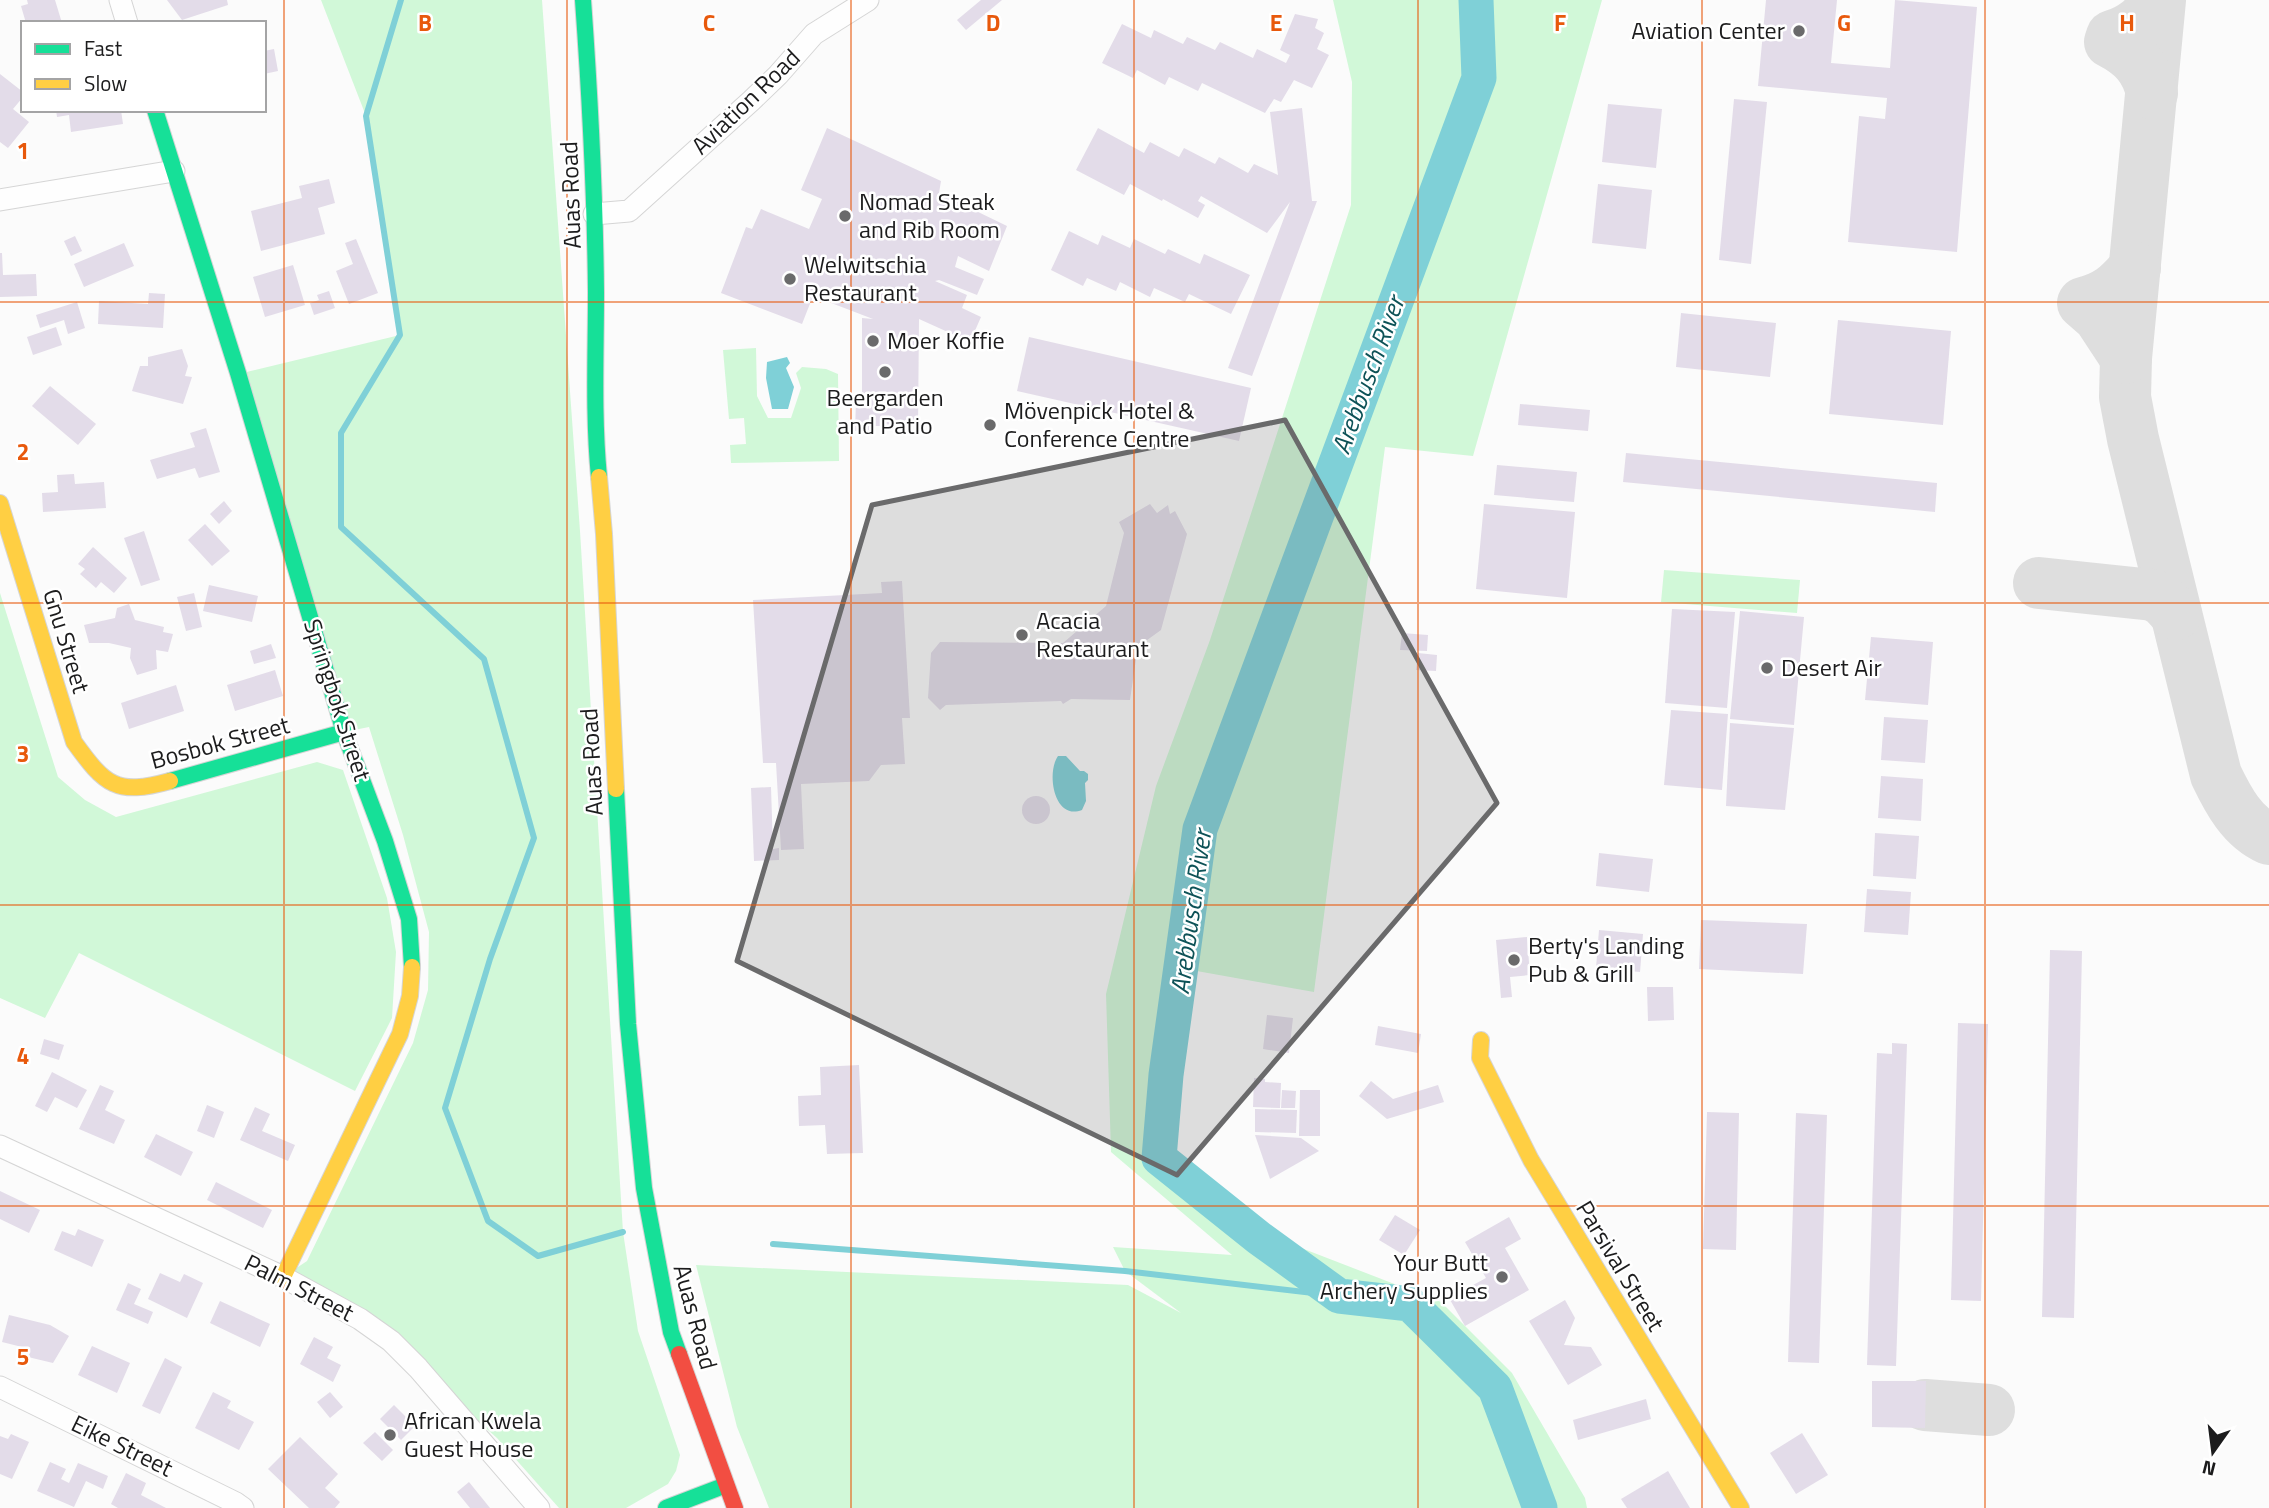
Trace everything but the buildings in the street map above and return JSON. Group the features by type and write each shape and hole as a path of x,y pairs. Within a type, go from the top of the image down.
{"street":[{"path":"120,0 126,21"},
{"name":"Auas Road","path":"583,0 593,145 595,438 604,534 628,1024 644,1188 671,1332 735,1508"},
{"name":"Aviation Road","path":"594,214 629,211 751,102 814,34 867,0"},
{"name":"Springbok Street","path":"156,112 238,373 344,732 385,841 409,919 412,959 410,996 400,1034 282,1277"},
{"path":"0,200 174,171"},
{"name":"Gnu Street","path":"0,503 74,742 90,764 109,780"},
{"name":"Bosbok Street","path":"109,780 129,789 153,786 344,732"},
{"name":"Parsival Street","path":"1481,1040 1480,1058 1531,1160 1741,1508"},
{"name":"Palm Street","path":"0,1146 282,1277 360,1319 391,1341 418,1368 539,1508"},
{"name":"Eike Street","path":"0,1387 243,1508"},
{"path":"666,1508 726,1485"}],"highlighted area":[{"path":"1285,420 1497,803 1177,1175 737,961 872,505"}],"green space":[{"path":"321,0 542,0 580,531 623,1232 638,1331 680,1455 676,1471 668,1484 626,1508 559,1508 497,1438 418,1368 283,1277 307,1261 413,1043 428,990 429,932 403,835 369,727 344,732 238,374 400,335 366,116"},
{"path":"1333,0 1602,0 1473,456 1385,447 1314,992 1191,970 1164,1151 1224,1204 1278,1239 1441,1302 1512,1373 1585,1498 1587,1508 769,1508 737,1427 696,1265 1128,1285 1181,1313 1125,1271 1113,1247 1232,1255 1111,1152 1106,994 1156,786 1210,640 1351,205 1352,82"},
{"path":"756,348 757,396 768,418 791,418 801,388 796,373 802,367 826,369 838,374 839,461 731,463 730,445 746,444 744,418 729,419 723,350"},
{"path":"1664,570 1800,580 1797,613 1661,602"},
{"path":"0,593 58,777 85,800 116,817 317,762 343,770 387,898 396,952 392,1018 355,1091 79,953 45,1018 0,998"}],"water":[{"path":"787,357 790,363 786,368 794,387 788,409 772,409 766,378 767,362"},
{"path":"1058,756 1066,756 1080,771 1088,774 1085,783 1086,801 1082,810 1072,812 1065,809 1055,794 1053,773"}],"waterway":[{"path":"401,0 366,116 400,335 341,433 341,527 484,659 534,838 490,959 445,1108 488,1221 538,1256 623,1232"},
{"name":"Arebbusch River","path":"1476,0 1479,78 1200,829 1166,1075 1159,1158 1259,1238 1339,1296 1410,1304 1495,1388 1540,1508"},
{"path":"773,1244 1125,1271 1339,1296"}],"taxiway":[{"path":"2152,93 2137,62 2110,42 2112,36 2138,22 2159,0"},
{"path":"2160,0 2126,358 2125,397 2216,775 2244,820 2269,839"},
{"path":"2126,358 2099,317 2083,303 2112,290 2135,268"},
{"path":"2039,583 2153,595 2164,601 2176,614"},
{"path":"1925,1405 1989,1410"}],"traffic: fast":[{"path":"583,0 595,219 595,408 599,477"},
{"path":"156,112 238,373 344,732 385,841 409,919 412,967"},
{"path":"170,781 344,732"},
{"path":"616,789 628,1024 644,1188 671,1332 679,1354"},
{"path":"666,1508 726,1485"}],"traffic: slow":[{"path":"599,477 616,789"},
{"path":"0,503 74,742 94,768 113,783 124,787 137,787 170,781"},
{"path":"283,1277 400,1034 410,996 412,967"},
{"path":"1481,1040 1480,1058 1531,1160 1741,1508"}],"traffic: jam":[{"path":"679,1354 735,1508"}],"place":[{"name":"Aviation Center","path":"1799,31"},
{"name":"Nomad Steak and Rib Room","path":"845,216"},
{"name":"Welwitschia Restaurant","path":"790,279"},
{"name":"Moer Koffie","path":"873,341"},
{"name":"Beergarden and Patio","path":"885,372"},
{"name":"Mövenpick Hotel & Conference Centre","path":"990,425"},
{"name":"Acacia Restaurant","path":"1022,635"},
{"name":"Desert Air","path":"1767,668"},
{"name":"Berty's Landing Pub & Grill","path":"1514,960"},
{"name":"Your Butt Archery Supplies","path":"1502,1277"},
{"name":"African Kwela Guest House","path":"390,1435"}]}
